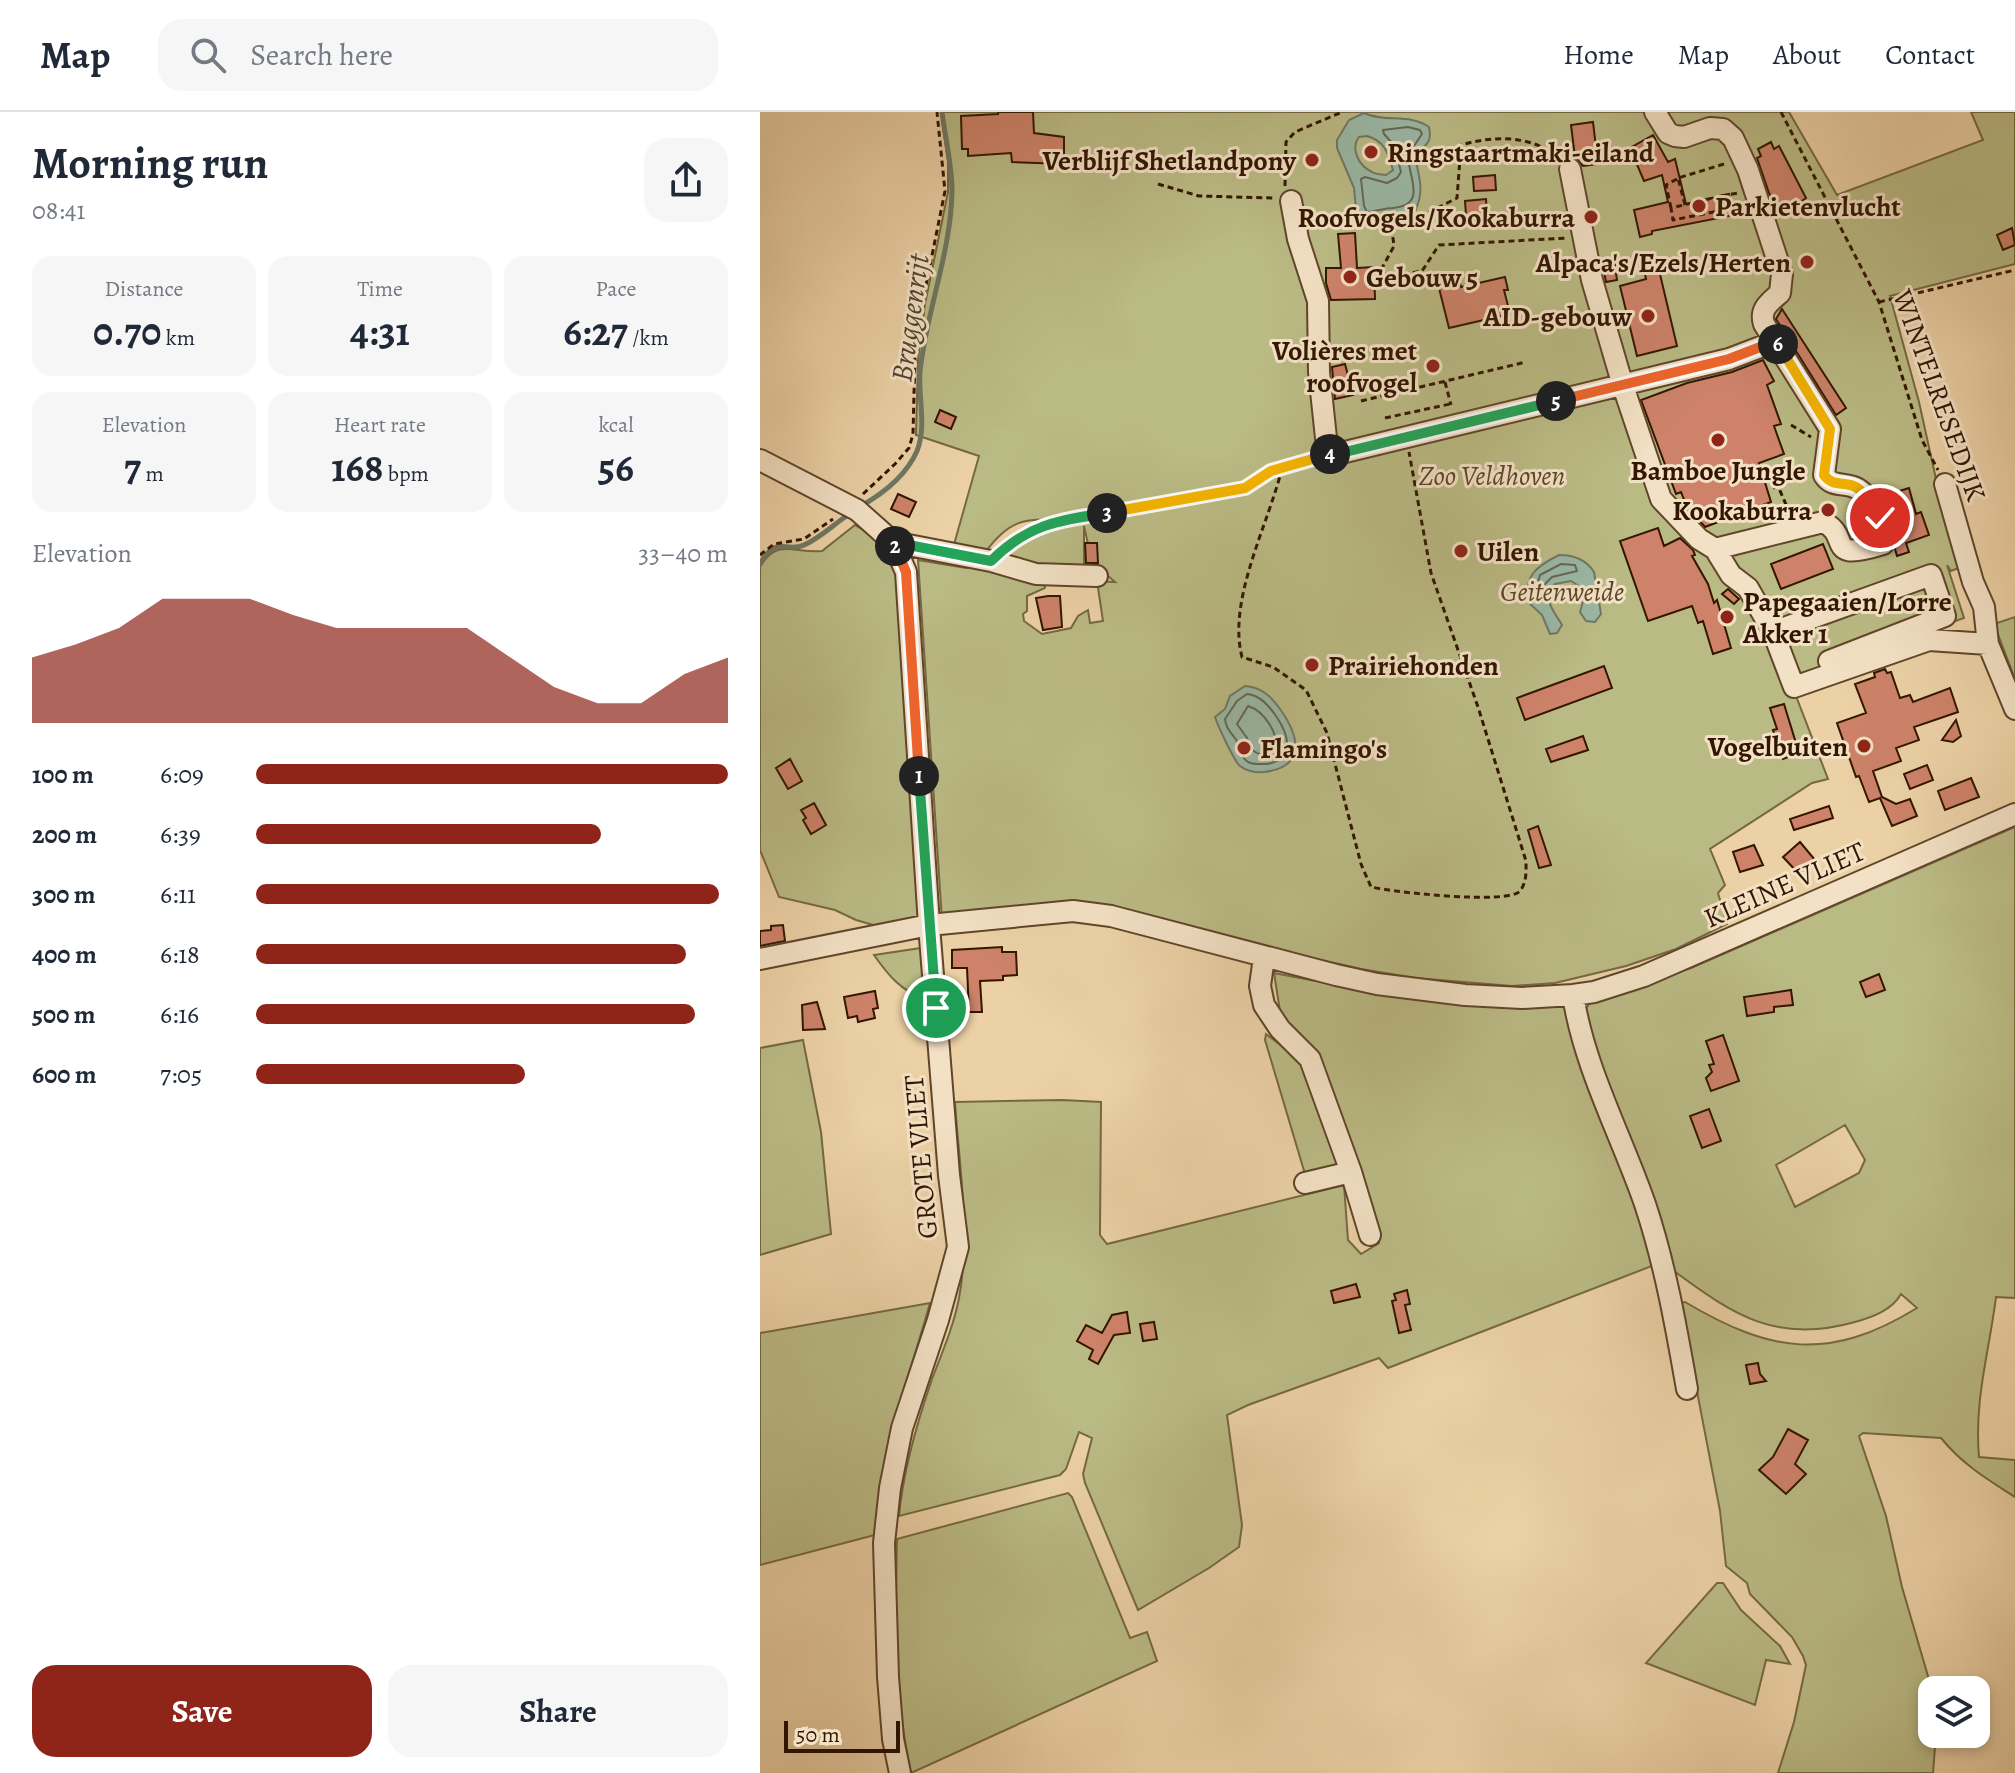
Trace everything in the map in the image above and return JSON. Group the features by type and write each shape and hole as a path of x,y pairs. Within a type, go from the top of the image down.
{"street":[{"path":"1655,112 1668,133 1675,136 1684,137 1710,128 1723,129 1733,138 1746,164 1782,274 1780,293 1764,307 1762,318 1830,429 1826,479 1831,484 1849,485 1860,490 1880,518 1886,538 1883,544 1861,551 1848,551 1840,546 1827,524 1715,549"},
{"path":"1570,169 1592,280 1661,499 1699,539 1715,549 1731,575 1748,588 1773,632 1794,687 1929,640 1988,644"},
{"path":"1289,197 1310,284 1318,301 1319,372 1326,438 1337,452 1623,386 1729,359 1776,341"},
{"path":"760,460 849,506 893,542 991,561 1036,574 1097,576"},
{"name":"WINTELRESEDIJK","path":"1945,484 1973,582 1984,607 1988,644 2015,709"},
{"name":"GROTE VLIET","path":"893,542 906,572 929,925 949,1175 958,1247 938,1320 902,1428 890,1488 884,1543 888,1677 893,1739 900,1773"},
{"path":"1773,632 1931,575 1938,594 1945,616 1789,676"},
{"path":"1938,594 1973,582"},
{"name":"KLEINE VLIET","path":"760,959 929,925 1073,911 1111,916 1377,984 1465,995 1522,998 1573,995 1594,992 1644,976 2015,814"},
{"path":"1264,957 1260,986 1264,1005 1280,1029 1310,1059 1370,1235"},
{"path":"1573,995 1578,1027 1645,1204 1662,1261 1687,1389"},
{"path":"1305,1183 1351,1172"}],"path":[{"path":"760,555 774,544 804,539 849,506 909,448 913,434 915,355 922,305 945,191 937,112"},
{"path":"1158,184 1199,196 1289,197 1284,184 1286,142 1295,132 1342,112"},
{"name":"WINTELRESEDIJK","path":"1781,112 1879,302 1922,440 1945,484"},
{"path":"1570,169 1552,153 1518,139 1488,138 1461,145 1457,198 1424,215 1391,222 1394,246 1382,268 1388,277 1422,271 1439,245 1583,237"},
{"path":"1721,196 1724,210 1673,220 1666,185 1678,178 1746,164"},
{"path":"1671,208 1747,191 1742,172 1746,164"},
{"path":"1678,178 1685,205"},
{"path":"1879,302 2015,270"},
{"path":"1361,401 1526,362"},
{"path":"1445,381 1455,425"},
{"path":"1385,418 1450,404"},
{"path":"1791,425 1828,447"},
{"path":"1282,468 1240,604 1239,646 1242,657 1273,667 1306,690 1327,733 1361,864 1371,887 1492,898 1513,896 1526,879 1526,861 1478,707 1431,573 1406,437"},
{"path":"991,561 1010,542 1032,530 1070,519 1245,488 1271,471 1337,452"},
{"path":"1773,488 1778,486 1796,529"}],"green space":[{"name":"Zoo Veldhoven","path":"941,112 1789,112 1837,195 1983,140 1971,112 2015,112 2015,264 1890,296 1936,479 1956,524 1961,567 1951,571 1947,565 1964,618 1791,683 1828,779 1812,783 1710,849 1725,885 1718,893 1727,924 1676,949 1626,966 1555,983 1512,986 1415,978 1361,969 1068,902 942,920 918,560 966,568 979,565 1043,579 1045,588 1027,596 1027,611 1023,614 1024,621 1042,634 1071,628 1078,616 1088,610 1090,623 1103,621 1097,581 1115,582 1092,562 1084,526 1084,573 999,561 1011,547 1027,537 1075,520 1034,520 1014,525 1004,531 984,554 953,548 979,456 916,435 918,360 925,304 948,192 948,162"},
{"path":"855,525 889,549 895,565 920,923 887,929 835,910 779,897 760,850 760,567 773,552 780,550 822,551"},
{"path":"2015,617 2015,679 1994,624"},
{"path":"2015,827 2015,1298 1996,1297 1980,1396 1978,1436 1979,1457 2015,1460 2015,1497 1966,1463 1941,1438 1863,1433 1859,1436 1886,1516 1902,1587 1928,1676 1918,1676 1918,1748 1935,1748 1933,1773 1778,1773 1794,1722 1806,1665 1792,1637 1750,1594 1747,1583 1726,1566 1720,1511 1680,1303 1685,1302 1745,1332 1773,1341 1800,1344 1828,1343 1856,1337 1917,1308 1901,1294 1887,1309 1855,1322 1802,1330 1780,1327 1738,1313 1674,1271 1671,1255 1579,1011 1588,1006 1588,1000 1691,968","holes":["1845,1125 1865,1160 1859,1173 1795,1207 1776,1165"]},
{"path":"921,948 925,999 896,982 874,955"},
{"path":"1274,973 1480,1005 1515,1008 1568,1004 1657,1264 1388,1368 1379,1358 1227,1415 1242,1525 1239,1547 1138,1610 1085,1483 1083,1474 1092,1438 1079,1432 1066,1469 1060,1475 899,1516 911,1447 959,1298 964,1250 963,1200 955,1102 1101,1102 1100,1235 1107,1244 1344,1185 1348,1240 1361,1254 1379,1243 1374,1215 1280,1011"},
{"path":"1266,1034 1301,1061 1341,1167 1305,1174 1265,1040"},
{"path":"803,1040 821,1132 831,1234 760,1255 760,1048"},
{"path":"930,1303 888,1446 875,1535 760,1565 760,1333"},
{"path":"1068,1493 1130,1638 1147,1632 1157,1661 911,1773 899,1686 897,1539"},
{"path":"1717,1583 1723,1583 1741,1610 1780,1646 1790,1664 1766,1660 1755,1705 1646,1663"}],"water":[{"path":"1364,113 1413,120 1429,127 1428,142 1415,157 1420,190 1415,211 1373,221 1360,217 1354,188 1337,148 1337,140 1349,120","holes":["1359,137 1373,138 1382,144 1389,158 1393,170 1386,175 1367,169 1357,157 1355,147"]},
{"path":"1559,555 1579,559 1594,572 1601,614 1595,622 1586,621 1580,612 1584,598 1582,588 1571,581 1555,584 1549,600 1562,625 1557,633 1550,634 1542,615 1528,602 1527,593 1534,572"},
{"path":"1245,686 1261,690 1269,696 1292,730 1295,740 1293,757 1278,769 1258,772 1240,766 1215,717 1225,709 1230,696"}],"building":[{"path":"1033,112 1034,133 1064,137 1064,164 1012,162 1011,153 968,156 968,149 962,149 961,116"},
{"path":"1593,122 1598,164 1583,166 1575,157 1571,125"},
{"path":"1653,135 1668,162 1675,159 1686,204 1729,194 1734,215 1652,231 1652,234 1640,237 1634,210 1668,202 1662,175 1644,181 1630,148"},
{"path":"1771,142 1774,149 1779,146 1806,198 1802,201 1806,208 1793,214 1789,207 1780,212 1769,193 1757,158 1761,156 1758,149"},
{"path":"1495,175 1496,190 1474,191 1473,177"},
{"path":"1486,199 1487,213 1466,215 1465,201"},
{"path":"2012,228 2015,245 2003,250 1997,235"},
{"name":"Gebouw 5","path":"1355,233 1357,268 1374,267 1375,299 1331,300 1326,268 1341,268 1338,234"},
{"path":"1614,259 1617,280 1606,282 1602,261"},
{"name":"AID-gebouw","path":"1659,270 1677,346 1637,356 1620,286 1646,279 1645,274"},
{"path":"1458,275 1461,287 1505,277 1508,290 1504,290 1510,314 1449,328 1437,280"},
{"path":"1782,309 1846,408 1836,415 1776,319"},
{"name":"Bamboe Jungle","path":"1763,360 1774,381 1767,385 1781,424 1774,426 1784,454 1759,463 1771,502 1705,527 1687,507 1681,492 1676,494 1641,400"},
{"path":"1345,364 1353,395 1335,399 1332,367"},
{"path":"940,410 956,417 951,429 935,422"},
{"path":"1909,488 1916,514 1921,512 1929,535 1906,543 1909,552 1897,556 1898,529 1883,496"},
{"path":"898,494 916,502 909,517 891,509"},
{"path":"1658,528 1664,546 1680,538 1693,550 1695,555 1692,556 1708,584 1714,603 1717,600 1731,648 1713,654 1703,621 1698,623 1692,606 1648,621 1620,541"},
{"path":"1085,543 1097,543 1098,563 1086,563"},
{"path":"1823,544 1833,569 1781,589 1771,564"},
{"path":"1728,589 1739,599 1734,604 1722,594"},
{"path":"1060,596 1062,627 1043,630 1036,598"},
{"path":"1604,666 1612,688 1525,720 1517,698"},
{"path":"1885,669 1887,673 1891,672 1900,698 1910,695 1913,702 1950,688 1958,712 1914,727 1919,740 1896,748 1901,761 1873,771 1882,797 1896,804 1910,799 1917,816 1892,826 1880,798 1869,802 1859,776 1856,777 1837,723 1866,713 1855,684 1875,677 1874,673"},
{"path":"1784,704 1799,753 1783,759 1773,730 1777,729 1770,708"},
{"path":"1956,720 1961,736 1953,742 1942,740"},
{"path":"1583,736 1588,750 1551,762 1546,749"},
{"path":"790,759 802,781 788,789 776,768"},
{"path":"1927,765 1933,780 1910,789 1904,774"},
{"path":"1971,778 1979,797 1945,810 1938,791"},
{"path":"814,803 826,825 811,834 801,810"},
{"path":"1829,806 1833,818 1794,830 1790,819"},
{"path":"1538,826 1551,865 1539,868 1528,830"},
{"path":"1800,842 1815,860 1799,874 1783,857"},
{"path":"1754,845 1763,865 1740,872 1733,852"},
{"path":"783,925 785,941 760,946 760,931"},
{"path":"1002,947 1002,952 1016,952 1017,975 1003,976 1003,980 980,981 982,1012 969,1012 967,968 952,968 952,950"},
{"path":"1879,974 1885,990 1866,997 1860,982"},
{"path":"1791,990 1793,1005 1774,1007 1774,1012 1747,1016 1744,997"},
{"path":"875,991 878,1008 873,1009 875,1018 858,1022 857,1016 848,1018 844,997"},
{"path":"817,1002 825,1029 803,1030 802,1005"},
{"path":"1723,1035 1739,1081 1711,1091 1706,1078 1712,1072 1709,1065 1714,1064 1706,1041"},
{"path":"1709,1109 1721,1141 1702,1148 1690,1116"},
{"path":"1356,1284 1360,1297 1334,1303 1331,1291"},
{"path":"1407,1290 1410,1304 1405,1305 1411,1330 1399,1333 1392,1301 1396,1300 1394,1294"},
{"path":"1127,1312 1130,1333 1114,1335 1098,1364 1089,1359 1093,1350 1077,1341 1086,1325 1102,1333 1112,1315"},
{"path":"1154,1322 1157,1339 1143,1341 1140,1324"},
{"path":"1758,1363 1760,1374 1766,1381 1750,1384 1746,1365"},
{"path":"1788,1429 1808,1440 1795,1464 1806,1474 1786,1494 1759,1470 1773,1457"}],"waterway":[{"name":"Bruggenrijt","path":"861,506 901,476 920,441 923,350 951,214 951,171 942,112"},
{"name":"Bruggenrijt","path":"760,564 772,549 804,545 848,515"}],"place":[{"name":"Ringstaartmaki-eiland","path":"1371,152"},
{"name":"Verblijf Shetlandpony","path":"1312,160"},
{"name":"Parkietenvlucht","path":"1699,206"},
{"name":"Roofvogels/Kookaburra","path":"1591,217"},
{"name":"Alpaca's/Ezels/Herten","path":"1807,262"},
{"name":"Gebouw 5","path":"1350,277"},
{"name":"AID-gebouw","path":"1648,316"},
{"name":"Volières met roofvogel","path":"1433,366"},
{"name":"Bamboe Jungle","path":"1718,440"},
{"name":"Kookaburra","path":"1828,510"},
{"name":"Uilen","path":"1461,551"},
{"name":"Papegaaien/Lorre Akker 1","path":"1727,617"},
{"name":"Prairiehonden","path":"1312,665"},
{"name":"Vogelbuiten","path":"1864,746"},
{"name":"Flamingo's","path":"1244,748"}],"route":[{"path":"936,1008 906,572 893,542 991,561 1010,542 1032,530 1070,519 1245,488 1271,471 1337,452 1623,386 1729,359 1776,341 1830,429 1826,479 1831,484 1849,485 1860,490 1880,518"}],"park label":[{"name":"Geitenweide","path":"1562,591"}]}
